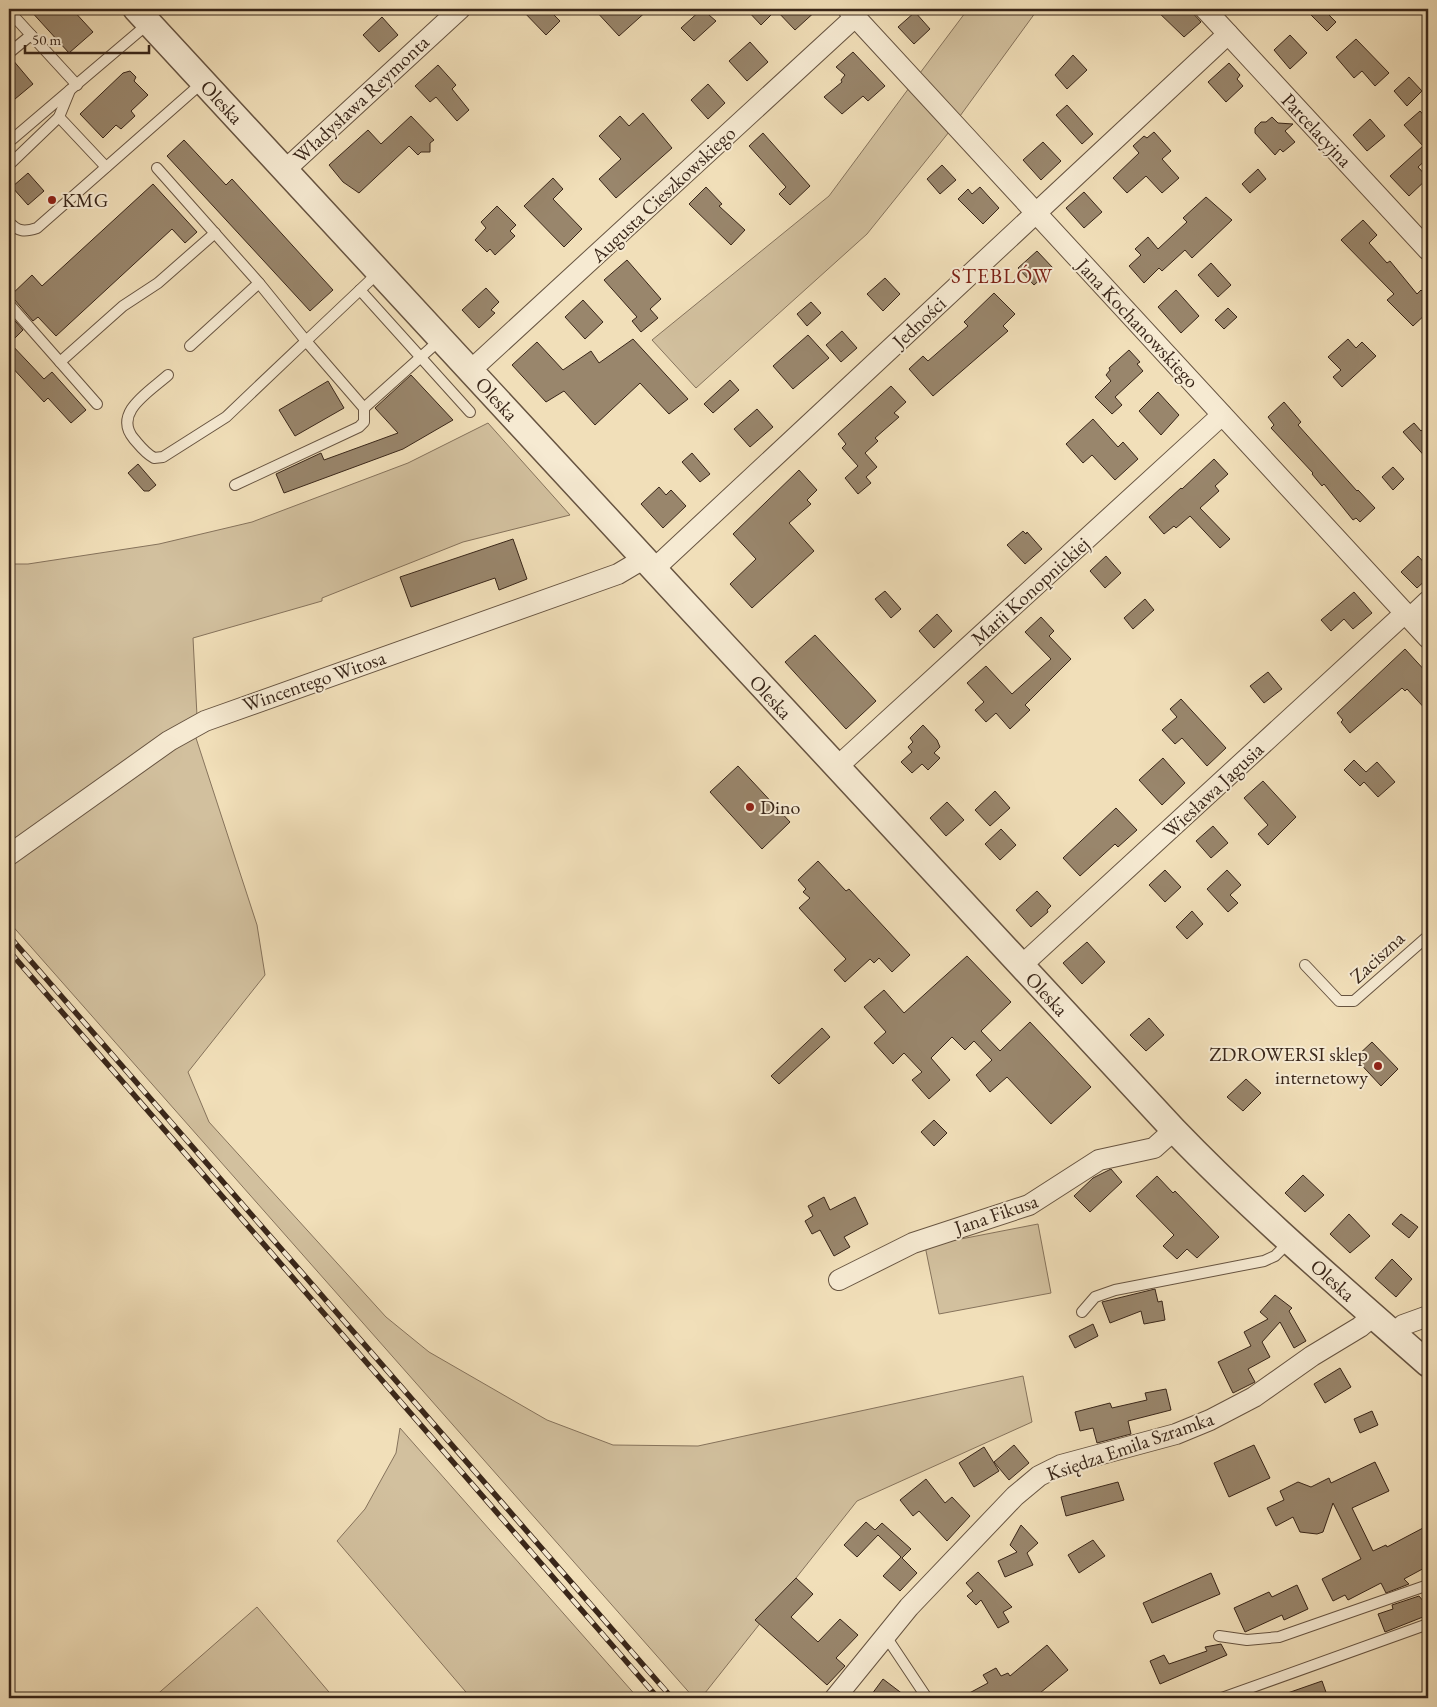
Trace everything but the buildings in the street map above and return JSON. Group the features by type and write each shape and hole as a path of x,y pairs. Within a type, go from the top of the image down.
{"street":[{"name":"Władysława Reymonta","path":"285,170 460,9"},
{"name":"Parcelacyjna","path":"1205,9 1428,250"},
{"name":"Jana Kochanowskiego","path":"851,13 1428,638"},
{"name":"Augusta Cieszkowskiego","path":"471,370 851,13"},
{"name":"Oleska","path":"142,16 1174,1130 1208,1165 1290,1242 1428,1364"},
{"name":"Jedności","path":"649,564 1036,213 1228,34"},
{"name":"Marii Konopnickiej","path":"837,767 1222,415"},
{"name":"Wincentego Witosa","path":"9,855 168,741 205,721 649,564"},
{"name":"Wiesława Jagusia","path":"1021,966 1408,616 1428,601"},
{"name":"Jana Fikusa","path":"838,1280 913,1243 1029,1205 1099,1160 1154,1148 1174,1130"},
{"name":"Księdza Emila Szramka","path":"834,1698 885,1635 992,1520 1039,1476 1061,1464 1176,1434 1224,1414 1360,1327 1373,1316"},
{"path":"1394,1334 1403,1325 1428,1316"}],"lane":[{"path":"9,11 73,87"},
{"path":"9,142 73,87 142,16"},
{"path":"9,53 31,35"},
{"path":"9,222 15,229 26,232 37,228 204,82"},
{"path":"9,166 59,117 73,87"},
{"path":"59,117 106,167"},
{"path":"158,168 259,283 364,408 364,422 358,427 235,485"},
{"path":"60,362 123,306 158,284 215,233"},
{"path":"168,375 128,412 125,420 127,430 147,454 154,458 163,457 226,417 379,272"},
{"path":"190,346 259,283"},
{"path":"360,290 470,412"},
{"path":"9,304 97,404"},
{"path":"364,408 441,338"},
{"name":"Zaciszna","path":"1305,966 1339,1000 1354,1002 1428,936"},
{"path":"1082,1312 1088,1303 1104,1294 1150,1282 1264,1261 1275,1256 1290,1242"},
{"path":"1219,1636 1247,1640 1279,1637 1428,1586"},
{"path":"1222,1698 1428,1624"},
{"path":"885,1635 927,1698"}],"shaded area":[{"path":"968,9 1038,9 960,116 920,73"},
{"path":"909,88 949,132 867,234 696,388 652,340 829,196"},
{"path":"488,423 570,515 463,542 322,598 322,601 193,638 197,716 9,846 9,564 28,564 159,544 252,522 408,463"},
{"path":"195,735 257,925 265,975 188,1072 209,1122 386,1317 429,1352 547,1420 613,1445 698,1446 1023,1376 1032,1422 857,1501 701,1698 694,1698 9,922 9,866"},
{"path":"1038,1224 1051,1293 939,1314 925,1246"},
{"path":"400,1428 638,1698 471,1698 337,1541 365,1509 396,1453"},
{"path":"257,1607 334,1698 153,1698"}],"railway":[{"path":"9,936 672,1698"},
{"path":"9,951 658,1698"}],"place":[{"name":"KMG","path":"52,200"},
{"name":"Dino","path":"750,807"},
{"name":"ZDROWERSI sklep internetowy","path":"1378,1066"}],"district":[{"name":"STEBLÓW","path":"1002,276"}]}
